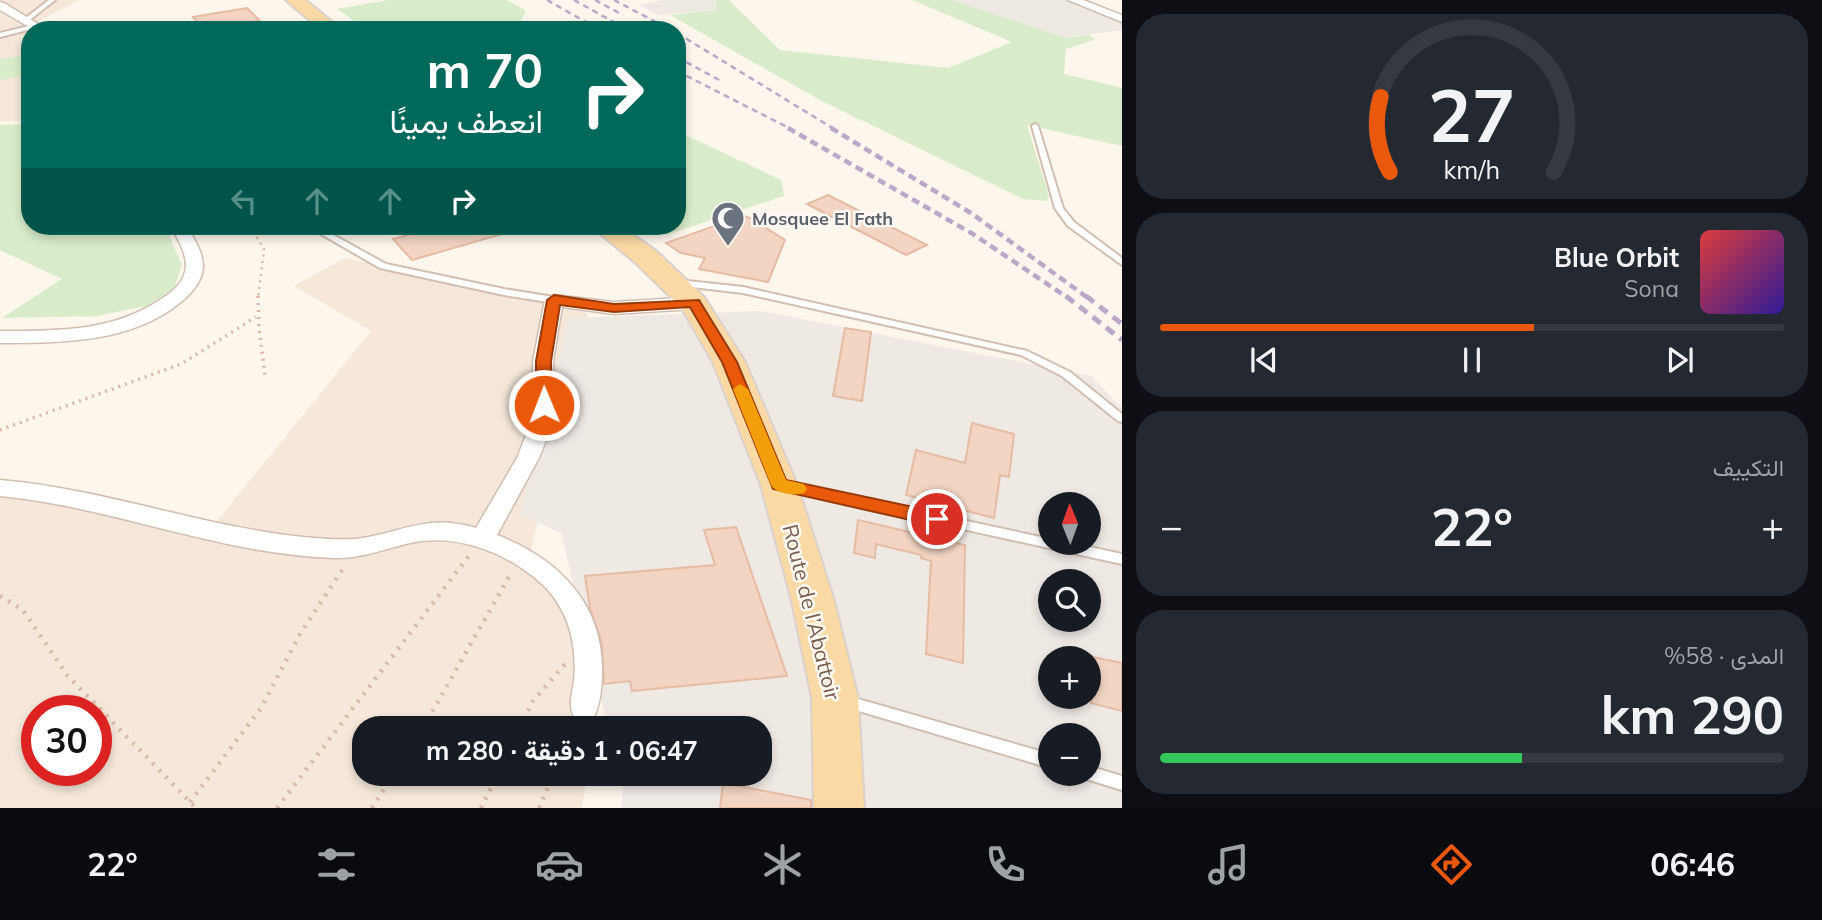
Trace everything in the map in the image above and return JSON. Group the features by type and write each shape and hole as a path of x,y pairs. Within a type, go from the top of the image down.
{"main road":[{"path":"294,0 321,21"},
{"name":"Route de l’Abattoir","path":"616,235 646,257 685,293 729,362 779,485 813,601 835,698 839,808"}],"street":[{"path":"1073,0 1122,19"},
{"path":"0,5 26,21"},
{"path":"0,337 80,336 110,331 139,320 169,303 187,288 194,269 192,253 183,235"},
{"path":"483,537 528,458 537,435 544,405 543,361 554,300 614,308 685,293"},
{"path":"0,488 85,499 178,524 264,542 355,548 429,531 483,537 546,572 566,592 578,612 586,639 590,674 584,708"}],"lane":[{"path":"37,21 52,0"},
{"path":"0,35 21,29"},
{"path":"1035,126 1059,208 1071,224 1122,262"},
{"path":"327,235 383,266 554,300"},
{"path":"685,293 743,290 1024,353 1066,374 1122,419"},
{"path":"779,485 1122,559"},
{"path":"835,698 1038,757"},
{"path":"1101,777 1122,783"}],"path":[{"path":"255,235 264,249 257,286 256,317 265,375"},
{"path":"0,430 181,364 256,317"},
{"path":"277,808 483,537"},
{"path":"190,802 261,708 300,634 355,548"},
{"path":"430,716 521,556"},
{"path":"0,596 23,610 67,675 197,808"},
{"path":"526,716 533,701 586,639"},
{"path":"372,808 386,786"},
{"path":"481,808 492,786"},
{"path":"539,808 549,786"}],"shaded area":[{"path":"0,0 79,0 39,21 21,21 21,121 0,121"},
{"path":"662,0 717,0 717,10 657,15 639,5"},
{"path":"952,0 1086,0 1122,14 1122,30 1066,38"},
{"path":"345,258 588,313 529,558 605,654 596,716 352,716 352,786 585,786 582,808 0,808 0,488 213,526 371,331 294,286"},
{"path":"761,311 1091,376 1122,408 1122,808 621,808 622,786 772,786 772,716 605,716 561,533 519,515 569,318"}],"green space":[{"path":"388,0 507,0 526,11 521,21 354,21 337,9"},
{"path":"717,0 729,0 780,50 948,68 1012,42 912,0 952,0 1066,38 1088,35 1096,39 1066,49 1064,74 1122,88 1122,146 1027,125 1049,196 1046,201 1023,199 820,100 686,24 686,21 670,15 717,10"},
{"path":"21,56 21,76 0,80 0,59"},
{"path":"21,124 21,235 169,235 182,265 174,289 146,306 97,316 2,318 62,279 0,250 0,125"},
{"path":"686,135 781,180 784,196 686,228"}],"building":[{"path":"247,8 260,21 196,21 193,17"},
{"path":"828,195 927,245 906,255 807,204"},
{"name":"Mosquee El Fath","path":"743,216 785,240 768,282 699,269 705,258 681,253 666,243"},
{"path":"408,235 499,235 412,260 393,239"},
{"path":"845,328 871,332 862,401 833,396"},
{"path":"972,423 1014,434 1009,477 1000,475 994,518 906,495 916,450 965,463"},
{"path":"858,520 965,545 963,663 926,654 931,561 921,558 921,555 876,544 875,558 854,553"},
{"path":"736,527 787,676 632,691 630,681 604,684 602,644 590,608 585,576 715,565 704,530"},
{"path":"1101,659 1122,663 1122,711 1101,706"},
{"path":"723,786 739,786 811,800 811,808 720,808"}],"railway":[{"path":"547,0 584,21"},
{"path":"574,0 612,21"},
{"path":"595,0 623,15"},
{"path":"614,0 654,21"},
{"path":"686,39 834,129"},
{"path":"686,62 721,81"},
{"path":"686,76 791,129"},
{"path":"788,128 973,234 1068,298"},
{"path":"831,128 971,213 1088,298"},
{"path":"1066,296 1122,340"},
{"path":"1086,296 1122,324"}],"slow traffic":[{"path":"740,389 779,485 798,489"}],"place":[{"name":"Mosquee El Fath","path":"728,248"}],"route":[{"path":"544,405 543,361 554,300 614,308 694,303 729,362 779,485 937,519"}]}
